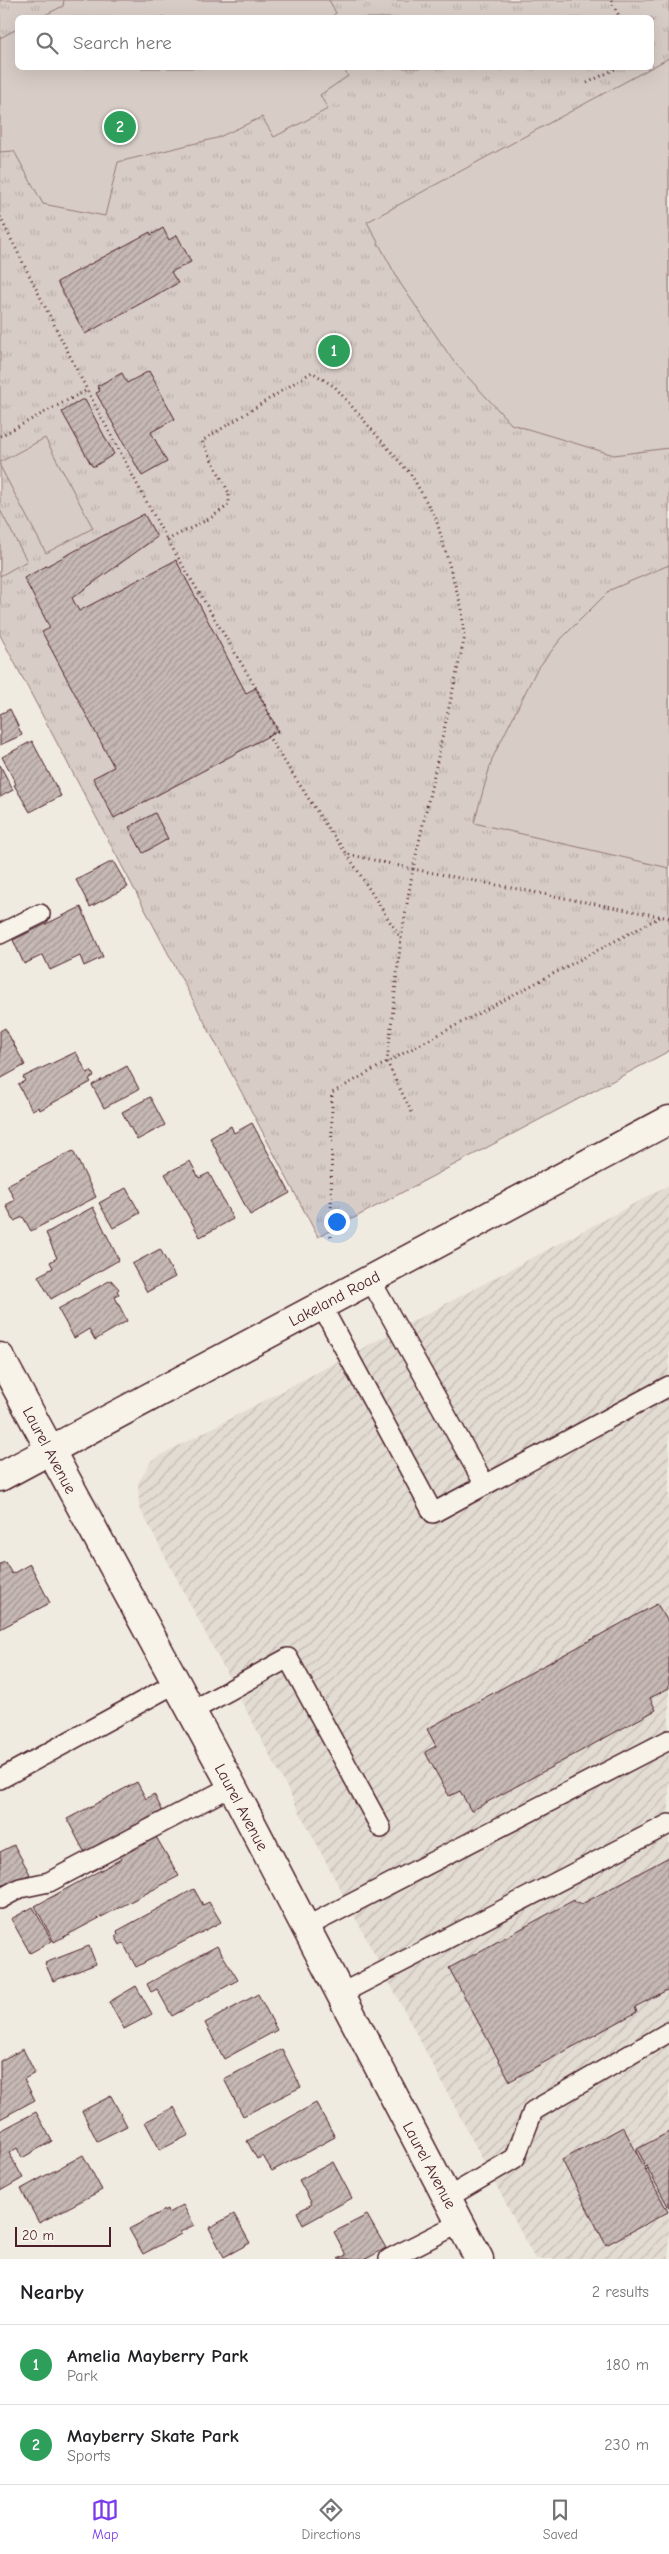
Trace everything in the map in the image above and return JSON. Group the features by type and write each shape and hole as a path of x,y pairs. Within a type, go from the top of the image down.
{"street":[{"name":"Lakeland Road","path":"0,1477 669,1120"},
{"name":"Laurel Avenue","path":"0,1357 190,1712 232,1786 304,1928 479,2259"}],"lane":[{"path":"0,934 40,914"},
{"path":"370,1279 485,1485"},
{"path":"321,1305 433,1513 669,1386"},
{"path":"190,1712 288,1658 381,1828"},
{"path":"0,1779 176,1683"},
{"path":"304,1928 669,1740"},
{"path":"0,1899 20,1888 49,1882 232,1786"},
{"path":"340,1994 669,1824"},
{"path":"447,2198 515,2158 533,2111 669,2032"},
{"path":"389,2259 460,2222"}],"path":[{"path":"611,0 618,15"},
{"path":"587,83 613,70"},
{"path":"0,217 87,390 167,540 256,688 278,731 268,736 347,854 400,939"},
{"path":"167,540 209,519 229,505 229,493 202,441 312,372 335,388 412,476 436,519 462,609 464,640 400,939 387,1062 413,1115"},
{"path":"0,436 87,390"},
{"path":"347,854 414,869 669,918"},
{"path":"331,1237 332,1094 387,1062 662,916"}],"shaded area":[{"path":"669,1185 669,2259 535,2259 139,1507 138,1483 152,1460"}],"green space":[{"path":"0,0 669,0 669,1051 318,1237 0,635"},
{"path":"64,0 329,0 336,13 334,15 45,15 63,6"},
{"path":"15,30 15,70 344,70 348,76 320,95 328,109 274,137 262,117 217,138 118,162 105,216 43,204 14,151 0,152 0,38"},
{"path":"669,58 669,448 614,455 511,424 454,362 400,283 367,222 647,70 654,70 654,66"},
{"path":"45,438 93,528 46,553 0,466 0,462"},
{"path":"0,510 27,561 0,576"},
{"path":"669,565 669,868 474,823 492,759 536,671 560,640 610,590"}],"building":[{"path":"163,228 169,240 177,235 191,262 171,272 178,283 85,334 57,282 150,232 151,235"},
{"path":"149,371 175,419 151,432 167,462 142,476 96,393 100,391 97,386 122,373 127,383"},
{"path":"81,400 85,400 114,454 95,466 92,466 62,412"},
{"path":"144,514 157,537 72,598 79,611 176,560 246,693 256,688 278,731 114,818 93,778 114,767 42,632 50,628 24,578"},
{"path":"10,709 22,735 0,745 0,714"},
{"path":"32,741 61,796 30,812 14,785 16,784 2,757"},
{"path":"0,765 13,790 0,797"},
{"path":"155,813 168,839 143,853 129,827"},
{"path":"113,861 128,887 90,907 76,880"},
{"path":"81,907 103,957 84,966 80,956 50,970 43,955 24,964 13,940"},
{"path":"5,1028 25,1065 0,1079 0,1031"},
{"path":"76,1052 87,1073 91,1071 94,1076 89,1079 91,1082 40,1110 39,1107 32,1110 18,1084 25,1081 23,1077"},
{"path":"127,1066 139,1089 104,1108 92,1085"},
{"path":"150,1097 165,1125 137,1140 122,1112"},
{"path":"252,1123 290,1193 250,1215 210,1138 231,1126 234,1133"},
{"path":"73,1151 96,1197 31,1231 23,1217 14,1221 6,1205 15,1200 7,1185"},
{"path":"190,1161 199,1178 209,1173 233,1219 200,1237 165,1174"},
{"path":"126,1188 140,1213 113,1228 99,1203"},
{"path":"93,1207 119,1260 51,1299 38,1276 53,1268 50,1262 57,1258 46,1233"},
{"path":"160,1249 175,1277 147,1292 132,1264"},
{"path":"111,1280 119,1289 117,1291 119,1294 115,1297 127,1321 95,1340 89,1329 74,1338 58,1309"},
{"path":"5,1562 12,1574 30,1564 50,1603 0,1629 0,1564"},
{"path":"657,1604 669,1623 669,1688 650,1698 656,1710 471,1811 460,1791 449,1796 425,1752 436,1746 427,1729"},
{"path":"137,1782 146,1799 154,1794 163,1812 155,1816 157,1819 86,1855 67,1819"},
{"path":"155,1835 179,1876 54,1942 35,1906 121,1859 118,1855"},
{"path":"14,1845 30,1874 2,1890 0,1852"},
{"path":"669,1857 669,1989 635,2007 637,2012 510,2081 449,1968 574,1900 576,1904 579,1902 580,1905"},
{"path":"194,1889 203,1905 209,1902 221,1922 136,1967 123,1943 120,1945 115,1936 118,1934 117,1931"},
{"path":"33,1907 52,1941 30,1953 11,1919"},
{"path":"89,1946 96,1964 53,1981 45,1963"},
{"path":"217,1946 238,1980 172,2016 157,1989 151,1992 147,1984"},
{"path":"136,1986 152,2014 124,2029 109,2002"},
{"path":"258,1994 277,2030 224,2059 205,2023"},
{"path":"23,2049 35,2073 24,2079 35,2100 0,2119 0,2061"},
{"path":"282,2049 301,2087 243,2116 224,2079"},
{"path":"111,2096 127,2126 97,2141 82,2111"},
{"path":"316,2103 335,2137 272,2171 263,2156 257,2159 247,2141"},
{"path":"174,2107 189,2135 160,2150 145,2122"},
{"path":"36,2112 52,2141 22,2158 17,2148 9,2153 23,2178 0,2191 0,2131"},
{"path":"623,2127 668,2212 606,2245 562,2160"},
{"path":"669,2132 669,2208 637,2149"},
{"path":"83,2155 102,2190 39,2223 21,2189"},
{"path":"333,2162 352,2198 303,2225 297,2212 312,2204 299,2180"},
{"path":"183,2205 194,2225 143,2254 129,2229 167,2209 168,2213"},
{"path":"234,2214 250,2243 224,2257 209,2228"},
{"path":"367,2215 386,2248 366,2259 338,2259 346,2255 334,2232"}],"place":[{"name":"Mayberry Skate Park","path":"120,127"},
{"name":"Amelia Mayberry Park","path":"334,351"}]}
